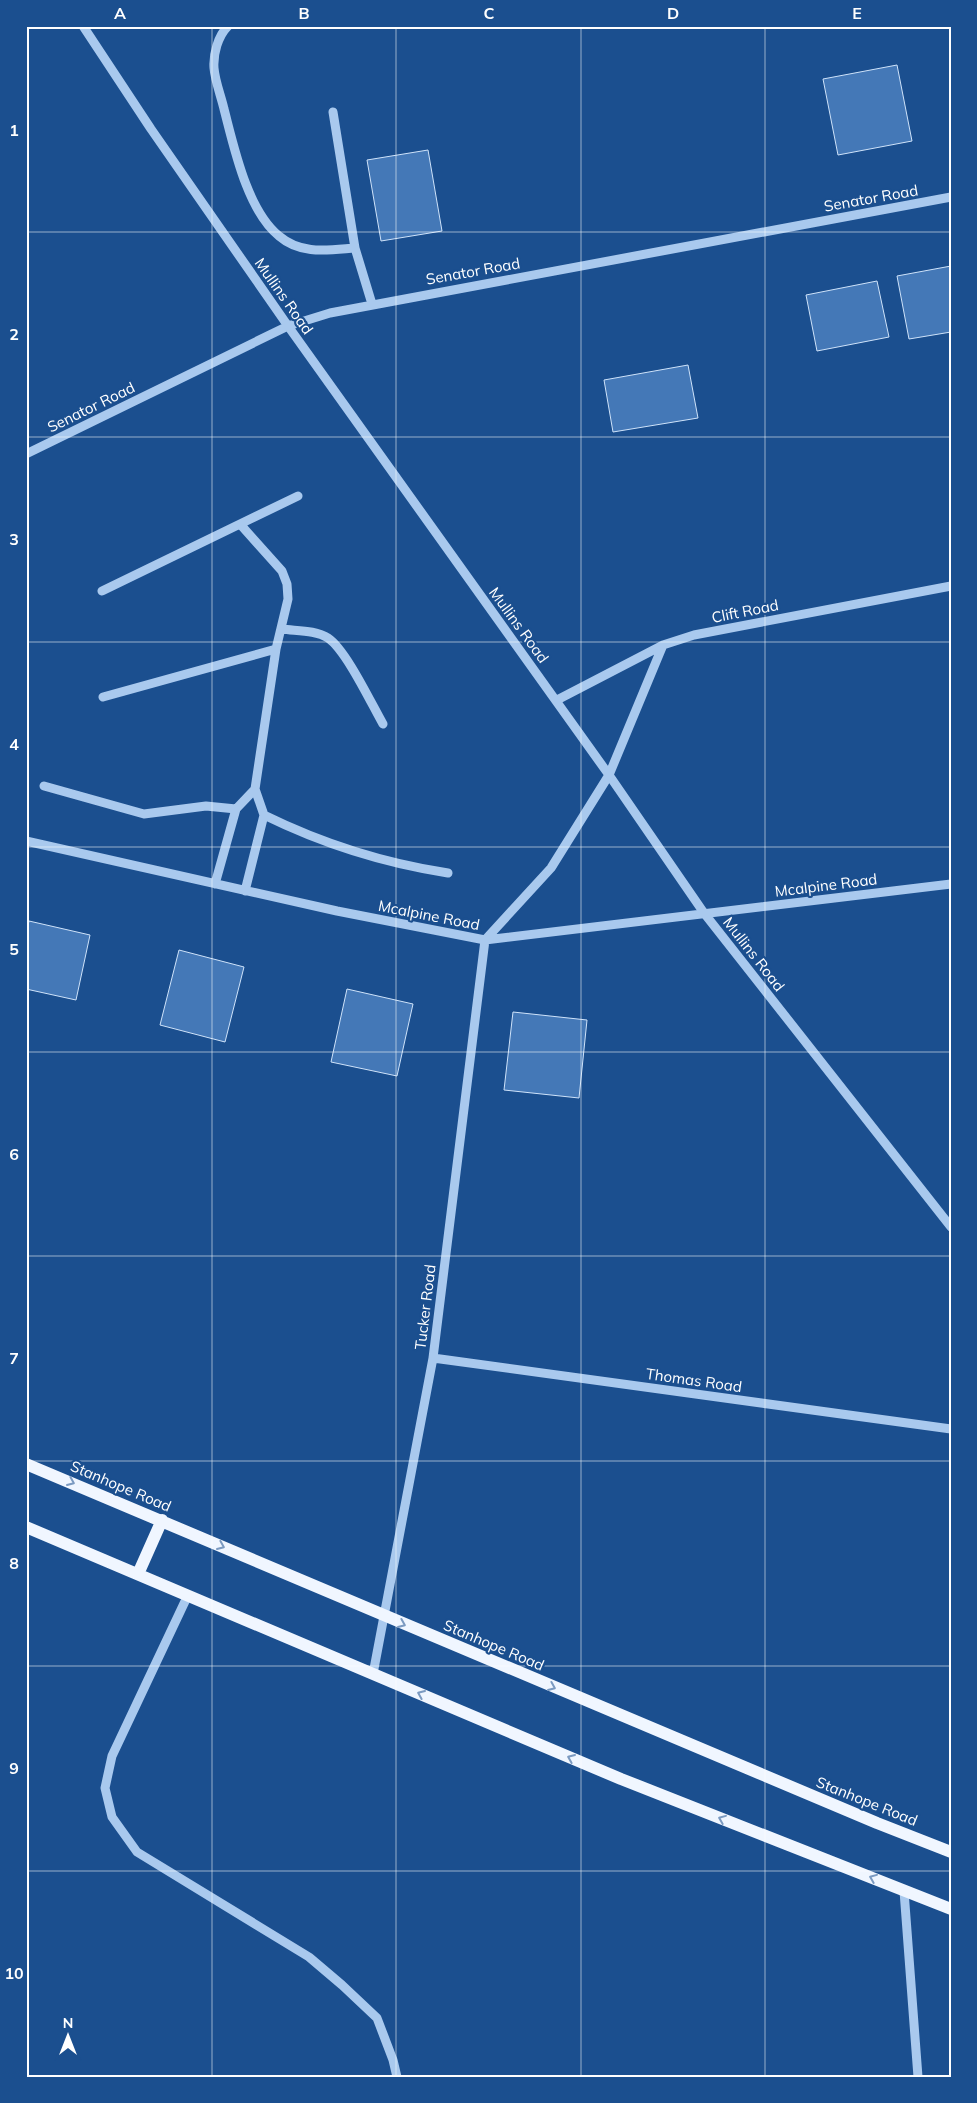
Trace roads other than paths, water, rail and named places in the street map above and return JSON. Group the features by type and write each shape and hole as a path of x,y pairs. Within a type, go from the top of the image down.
{"main road":[{"name":"Stanhope Road","path":"26,1464 877,1824 951,1852"},
{"path":"138,1574 162,1520"},
{"path":"26,1527 621,1779 951,1909"}],"street":[{"name":"Mullins Road","path":"83,26 151,129 288,326 557,700 704,913 951,1227"},
{"path":"228,26 215,50 214,68 240,167 251,196 278,236 297,248 316,251 355,248"},
{"path":"333,112 355,248 372,304"},
{"name":"Senator Road","path":"26,454 288,326 330,313 951,197"},
{"path":"102,590 298,496"},
{"path":"240,524 282,571 285,577 288,599 276,649 255,789 264,815 245,891"},
{"name":"Clift Road","path":"557,700 663,645 727,627 951,586"},
{"path":"282,629 312,633 328,638 340,652 383,724"},
{"path":"485,940 551,868 609,774 663,645"},
{"path":"103,697 276,649"},
{"path":"44,786 144,814 206,806 236,809"},
{"path":"215,884 236,809 255,789"},
{"path":"264,815 302,833 390,863 448,873"},
{"name":"Mcalpine Road","path":"26,841 245,891 485,940 951,884"},
{"name":"Tucker Road","path":"373,1674 433,1358 485,940"},
{"name":"Thomas Road","path":"433,1358 951,1429"},
{"path":"188,1595 112,1756 105,1788 112,1817 137,1852 309,1957 342,1985 377,2018 393,2060 396,2077"},
{"path":"904,1891 918,2077"}]}
